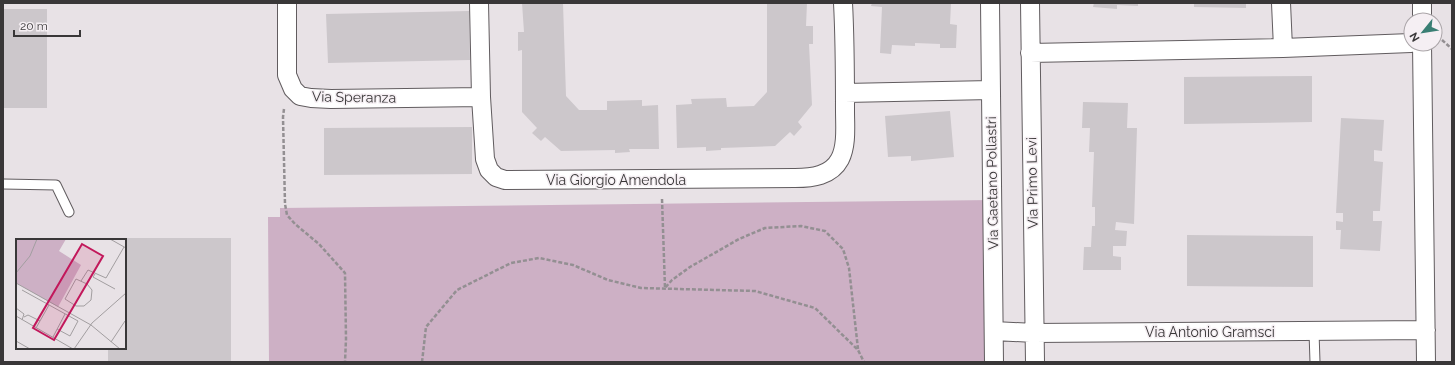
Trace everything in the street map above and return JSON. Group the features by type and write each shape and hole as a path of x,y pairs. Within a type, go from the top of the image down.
{"street":[{"name":"Via Speranza","path":"287,3 287,75 293,89 300,96 311,98 481,97"},
{"name":"Via Giorgio Amendola","path":"479,3 481,97 485,159 489,170 496,177 505,180 795,178 819,176 834,168 840,160 844,150 845,93 843,3"},
{"name":"Via Gaetano Pollastri","path":"990,3 994,362"},
{"name":"Via Primo Levi","path":"1030,3 1035,362"},
{"path":"1281,3 1283,48"},
{"path":"1030,53 1283,48 1403,43"},
{"path":"1422,52 1426,362"},
{"path":"845,93 991,90"},
{"name":"Via Antonio Gramsci","path":"994,331 1034,333 1426,330"}],"lane":[{"path":"3,184 56,185 70,212"},
{"path":"1314,332 1315,362"}],"path":[{"path":"287,75 283,118 285,204 287,215 295,224 319,244 345,273 345,362"},
{"path":"662,179 665,288"},
{"path":"665,288 672,280 690,267 739,239 765,228 801,226 825,231 842,249 849,268 858,350"},
{"path":"422,362 426,327 457,290 511,263 539,258 573,265 608,280 641,288 756,291 814,308 858,350 864,362"}],"shaded area":[{"path":"994,200 997,362 269,362 268,217 280,217 280,208"}],"building":[{"path":"522,3 563,3 566,96 579,110 607,110 607,101 642,100 642,106 658,105 659,149 629,149 630,152 615,153 615,150 561,151 545,137 541,141 532,133 537,128 522,112 522,50 518,51 518,32 524,32"},
{"path":"767,3 807,3 806,26 813,26 813,44 809,44 812,105 798,122 802,127 794,136 790,132 775,146 721,148 721,150 706,151 706,147 677,148 676,105 692,104 691,99 726,98 727,107 754,106 767,92"},
{"path":"872,3 951,4 950,24 957,25 956,48 940,48 940,44 915,43 915,46 892,45 891,54 880,53 882,7 871,6"},
{"path":"1094,3 1138,3 1138,6 1117,5 1117,9 1093,7"},
{"path":"1194,3 1246,3 1246,8 1194,7"},
{"path":"3,9 47,9 47,108 3,108"},
{"path":"469,11 470,60 328,63 326,14"},
{"path":"1312,76 1312,122 1184,124 1184,77"},
{"path":"1083,102 1128,103 1127,128 1137,128 1134,224 1116,222 1115,230 1127,231 1126,246 1113,246 1113,256 1121,257 1121,270 1083,270 1084,247 1091,247 1092,226 1095,226 1095,207 1092,207 1094,152 1089,152 1090,128 1082,128"},
{"path":"950,111 954,157 911,161 911,156 888,157 885,116"},
{"path":"1341,118 1384,120 1382,151 1374,150 1374,161 1383,162 1380,211 1373,211 1373,221 1382,221 1380,251 1340,249 1341,230 1336,230 1336,221 1343,222 1343,213 1336,213"},
{"path":"472,127 472,174 324,175 324,128"},
{"path":"1187,235 1313,236 1313,287 1187,286"},
{"path":"231,238 231,362 108,362 108,349 126,349 126,239 108,239"}]}
